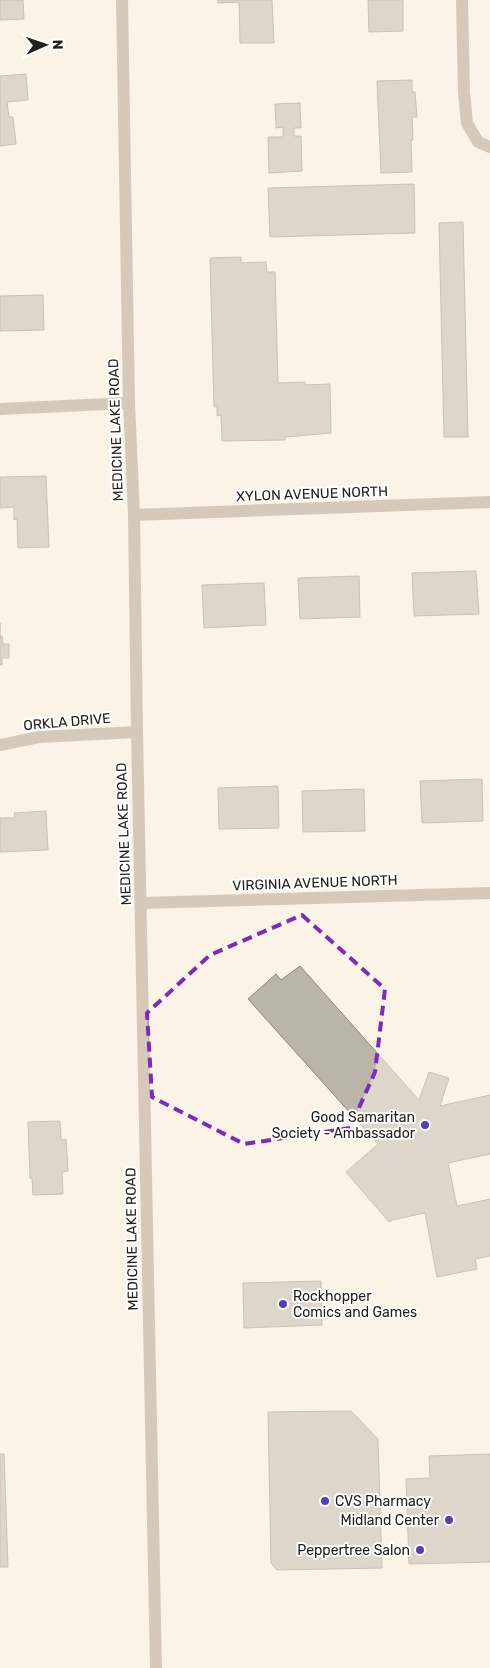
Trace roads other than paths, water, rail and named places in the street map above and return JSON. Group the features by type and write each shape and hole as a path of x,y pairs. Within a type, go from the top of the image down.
{"street":[{"name":"MEDICINE LAKE ROAD","path":"122,0 134,515 156,1668"},
{"path":"462,0 464,92 467,122 484,144"},
{"path":"0,409 130,403"},
{"name":"XYLON AVENUE NORTH","path":"134,515 490,502"},
{"name":"ORKLA DRIVE","path":"0,745 39,737 137,732"},
{"name":"VIRGINIA AVENUE NORTH","path":"141,903 490,893"}],"place":[{"name":"Good Samaritan Society - Ambassador","path":"425,1125"},
{"name":"Rockhopper Comics and Games","path":"283,1304"},
{"name":"CVS Pharmacy","path":"325,1501"},
{"name":"Midland Center","path":"449,1520"},
{"name":"Peppertree Salon","path":"420,1550"}]}
